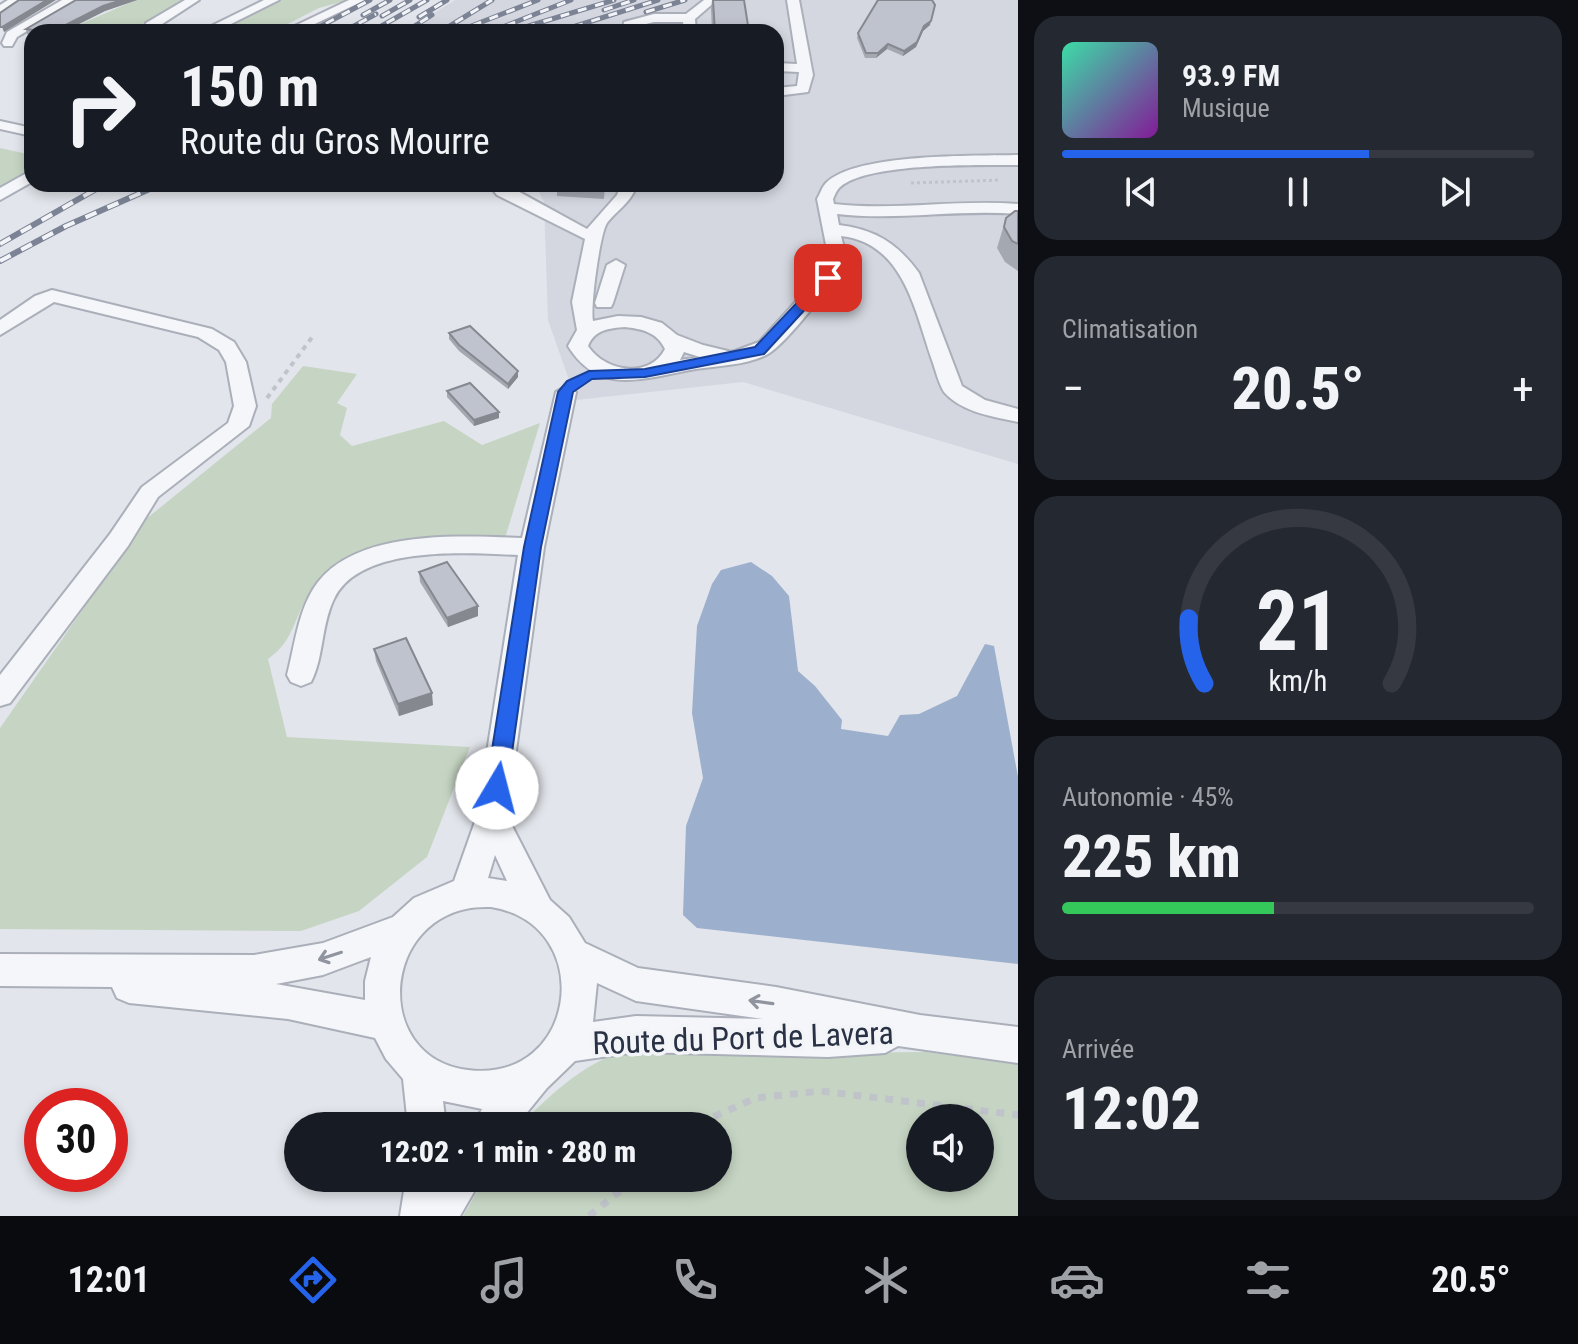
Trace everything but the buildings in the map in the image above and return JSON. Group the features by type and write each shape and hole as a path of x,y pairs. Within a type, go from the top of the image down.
{"street":[{"path":"0,10 16,0"},
{"path":"28,24 56,6 73,0"},
{"path":"153,24 193,0"},
{"path":"222,24 273,0"},
{"path":"306,24 359,0"},
{"path":"691,24 711,0"},
{"path":"784,91 803,89 805,68 793,0"},
{"path":"640,24 654,18 685,24"},
{"path":"8,43 11,35 24,27"},
{"path":"784,67 805,68"},
{"path":"0,125 24,130"},
{"path":"566,392 580,378 630,374 732,358 766,346 828,278 838,260 825,193 829,186 844,176 868,168 1018,160"},
{"path":"0,195 24,180"},
{"path":"503,192 524,193 581,233 595,236"},
{"path":"615,373 589,363 582,338 580,301 595,228 628,192"},
{"path":"827,208 870,213 993,207 1018,209"},
{"path":"832,230 869,234 903,263 910,273 953,389 977,405 1018,416"},
{"path":"604,303 616,265"},
{"path":"0,329 52,296 216,338 227,346 236,362 245,406 238,426 150,492 119,540 1,693"},
{"path":"580,301 604,303"},
{"path":"604,303 610,312 625,321 653,327 672,340 697,350 732,358"},
{"path":"466,894 492,816 532,547 566,392 569,362 582,338 597,325 625,321"},
{"path":"657,369 673,357 672,340"},
{"path":"301,675 321,598 336,579 356,566 383,554 419,546 532,547"},
{"path":"492,816 538,910"},
{"path":"503,1112 537,1071 565,1044 579,1015 582,985 576,956 560,930 538,910 516,899 491,894 466,894 442,901 421,913 403,929 386,957 379,989 384,1022 398,1049 421,1071 449,1084 479,1089 509,1085 537,1071"},
{"path":"5,970 254,971 323,959 403,929"},
{"name":"Route du Port de Lavera","path":"576,956 636,984 776,1004 920,1033 1018,1045"},
{"path":"5,970 288,1002 384,1022"},
{"name":"Route du Port de Lavera","path":"565,1044 636,1034 828,1039 920,1033"},
{"path":"421,1071 425,1112"},
{"path":"420,1216 424,1192"},
{"path":"437,1216 453,1192"}],"path":[{"path":"902,183 1003,180"},
{"path":"238,426 258,412 313,336"},
{"path":"724,1112 756,1098 821,1091 1018,1115"},
{"path":"589,1216 619,1192"}],"shaded area":[{"path":"455,0 1018,0 1018,464 743,382 576,400 548,320 544,202 539,192 784,192 784,24 417,24"}],"green space":[{"path":"136,0 187,0 150,24 80,24"},
{"path":"279,0 348,0 319,8 288,24 230,24"},
{"path":"0,148 24,153 24,172 0,187"},
{"path":"303,366 357,374 337,403 347,408 340,435 352,446 444,421 482,445 540,423 505,538 401,545 351,558 330,571 313,588 290,635 268,659 287,737 470,747 427,857 359,911 301,931 0,929 0,728 146,519 271,418 272,404"},
{"path":"926,1052 1018,1064 1018,1216 463,1216 477,1192 732,1192 732,1112 533,1112 587,1068 612,1055"}],"water":[{"path":"751,562 772,576 789,596 798,671 815,686 842,720 841,729 888,736 900,715 919,714 957,696 985,644 994,646 1018,777 1018,964 697,928 683,915 686,826 703,778 692,713 697,626 712,584 721,570"}],"railway":[{"path":"325,24 370,0"},
{"path":"363,15 390,0"},
{"path":"382,16 410,0"},
{"path":"385,24 427,0"},
{"path":"419,17 447,0"},
{"path":"453,24 492,0"},
{"path":"476,24 538,0"},
{"path":"510,24 571,0"},
{"path":"535,24 614,0"},
{"path":"604,10 634,0"},
{"path":"582,24 658,0"},
{"path":"646,12 685,0"},
{"path":"358,24 376,14"},
{"path":"418,24 432,15"},
{"path":"0,244 91,192"},
{"path":"0,261 66,226 143,192"}],"route":[{"path":"497,788 532,547 566,392 580,378 589,375 645,373 759,351 828,278"}]}
